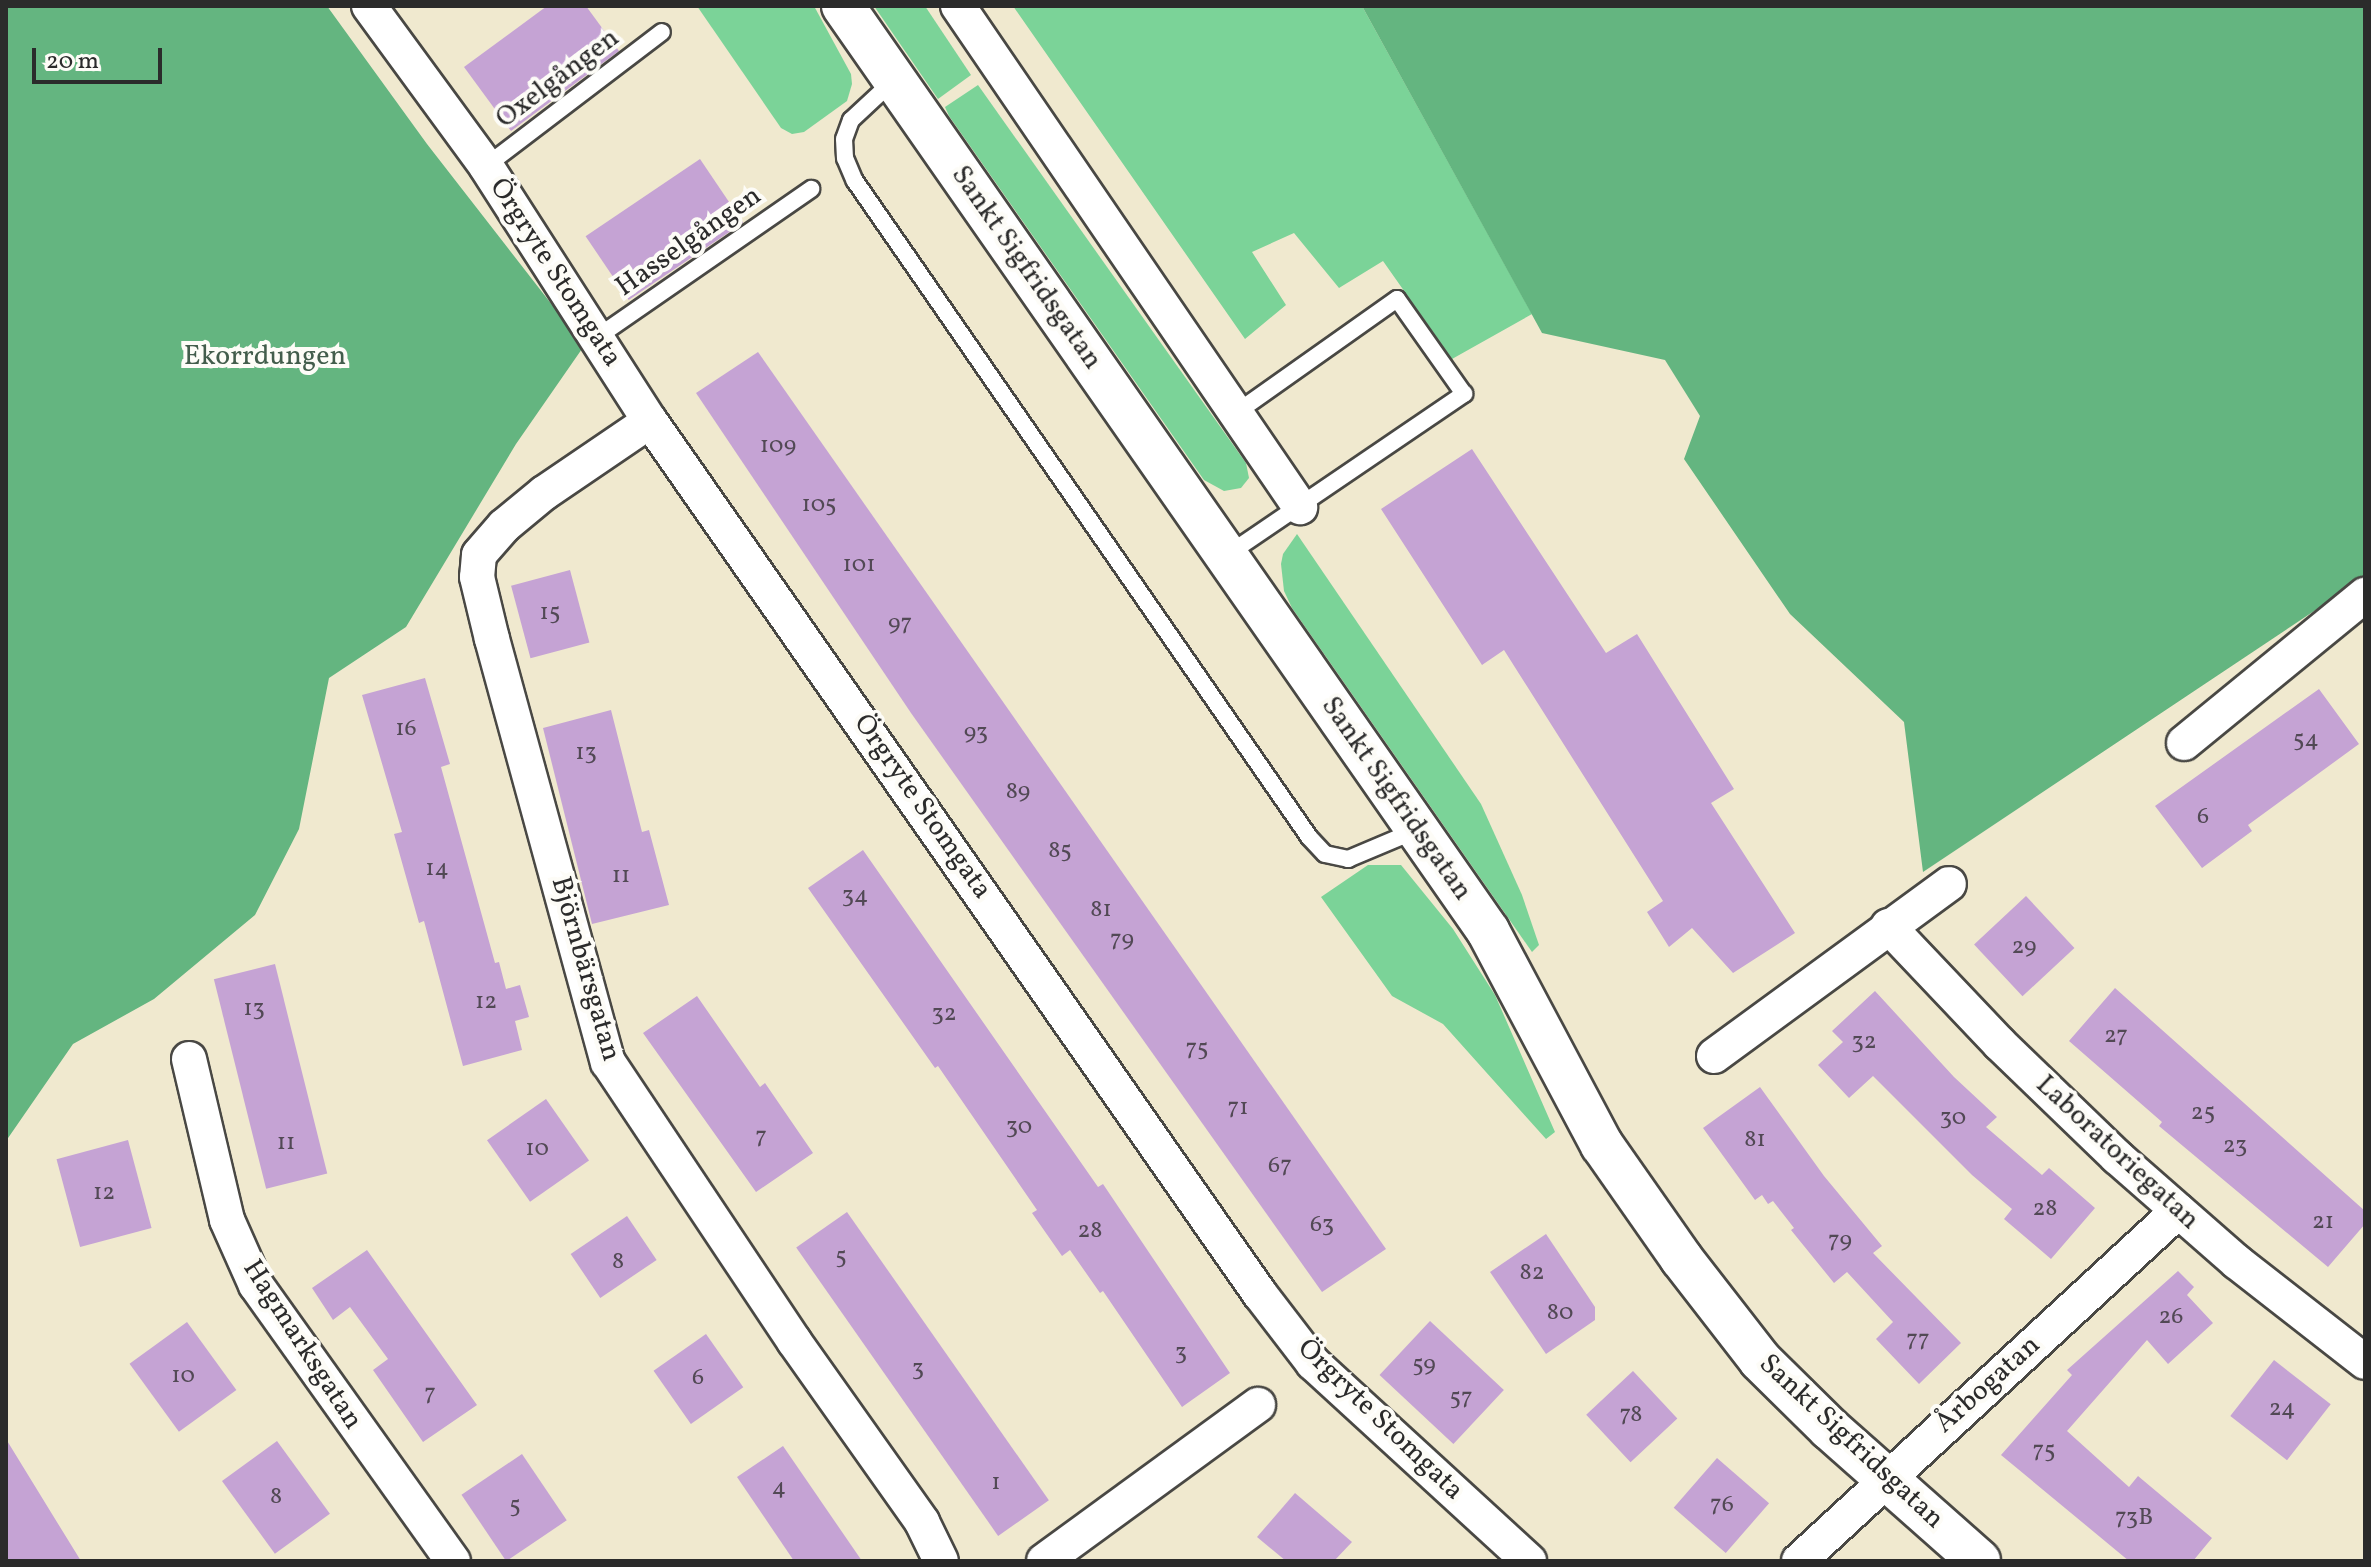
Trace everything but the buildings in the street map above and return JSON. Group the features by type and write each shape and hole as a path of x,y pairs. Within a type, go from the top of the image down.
{"street":[{"name":"Örgryte Stomgata","path":"369,6 486,166 650,421 1260,1294 1313,1363 1529,1561"},
{"name":"Sankt Sigfridsgatan","path":"843,6 1488,931 1602,1145 1681,1258 1760,1360 1887,1480 1979,1561"},
{"path":"958,6 1300,507"},
{"name":"Björnbärsgatan","path":"650,421 544,493 504,526 479,555 477,577 492,639 608,1062 794,1341 922,1522 941,1561"},
{"path":"2184,743 2365,595"},
{"path":"1714,1056 1949,884"},
{"name":"Laboratoriegatan","path":"1888,926 2000,1044 2178,1211 2237,1262 2365,1362"},
{"name":"Hagmarksgatan","path":"189,1059 227,1220 256,1285 453,1561"},
{"name":"Årbogatan","path":"1799,1561 2178,1211"},
{"path":"1044,1561 1258,1405"}],"lane":[{"name":"Oxelgången","path":"486,166 662,32"},
{"path":"894,80 851,120 844,139 845,158 855,181 1309,837 1325,854 1348,859 1418,830"},
{"name":"Hasselgången","path":"596,338 811,189"},
{"path":"1227,555 1464,394 1397,299 1236,413"}],"green space":[{"name":"Ekorrdungen","path":"6,6 327,6 427,144 584,346 516,444 406,627 329,678 299,829 255,915 154,999 73,1044 6,1141"},
{"path":"697,6 814,6 851,74 852,84 847,101 804,132 792,134 781,128"},
{"path":"874,6 925,6 971,75 938,99"},
{"path":"1013,6 1362,6 1532,314 1452,359 1383,261 1339,288 1294,233 1252,252 1286,305 1245,339"},
{"path":"1362,6 2365,6 2365,577 1923,872 1904,722 1790,614 1684,459 1700,416 1665,360 1542,333"},
{"path":"978,85 1246,463 1249,478 1241,488 1224,491 1204,480 949,116 945,107"},
{"path":"1297,534 1481,804 1522,895 1539,945 1532,952 1292,608 1284,591 1281,564 1283,554"},
{"path":"1368,865 1401,865 1453,929 1495,995 1555,1132 1546,1139 1443,1024 1392,996 1321,897"}]}
